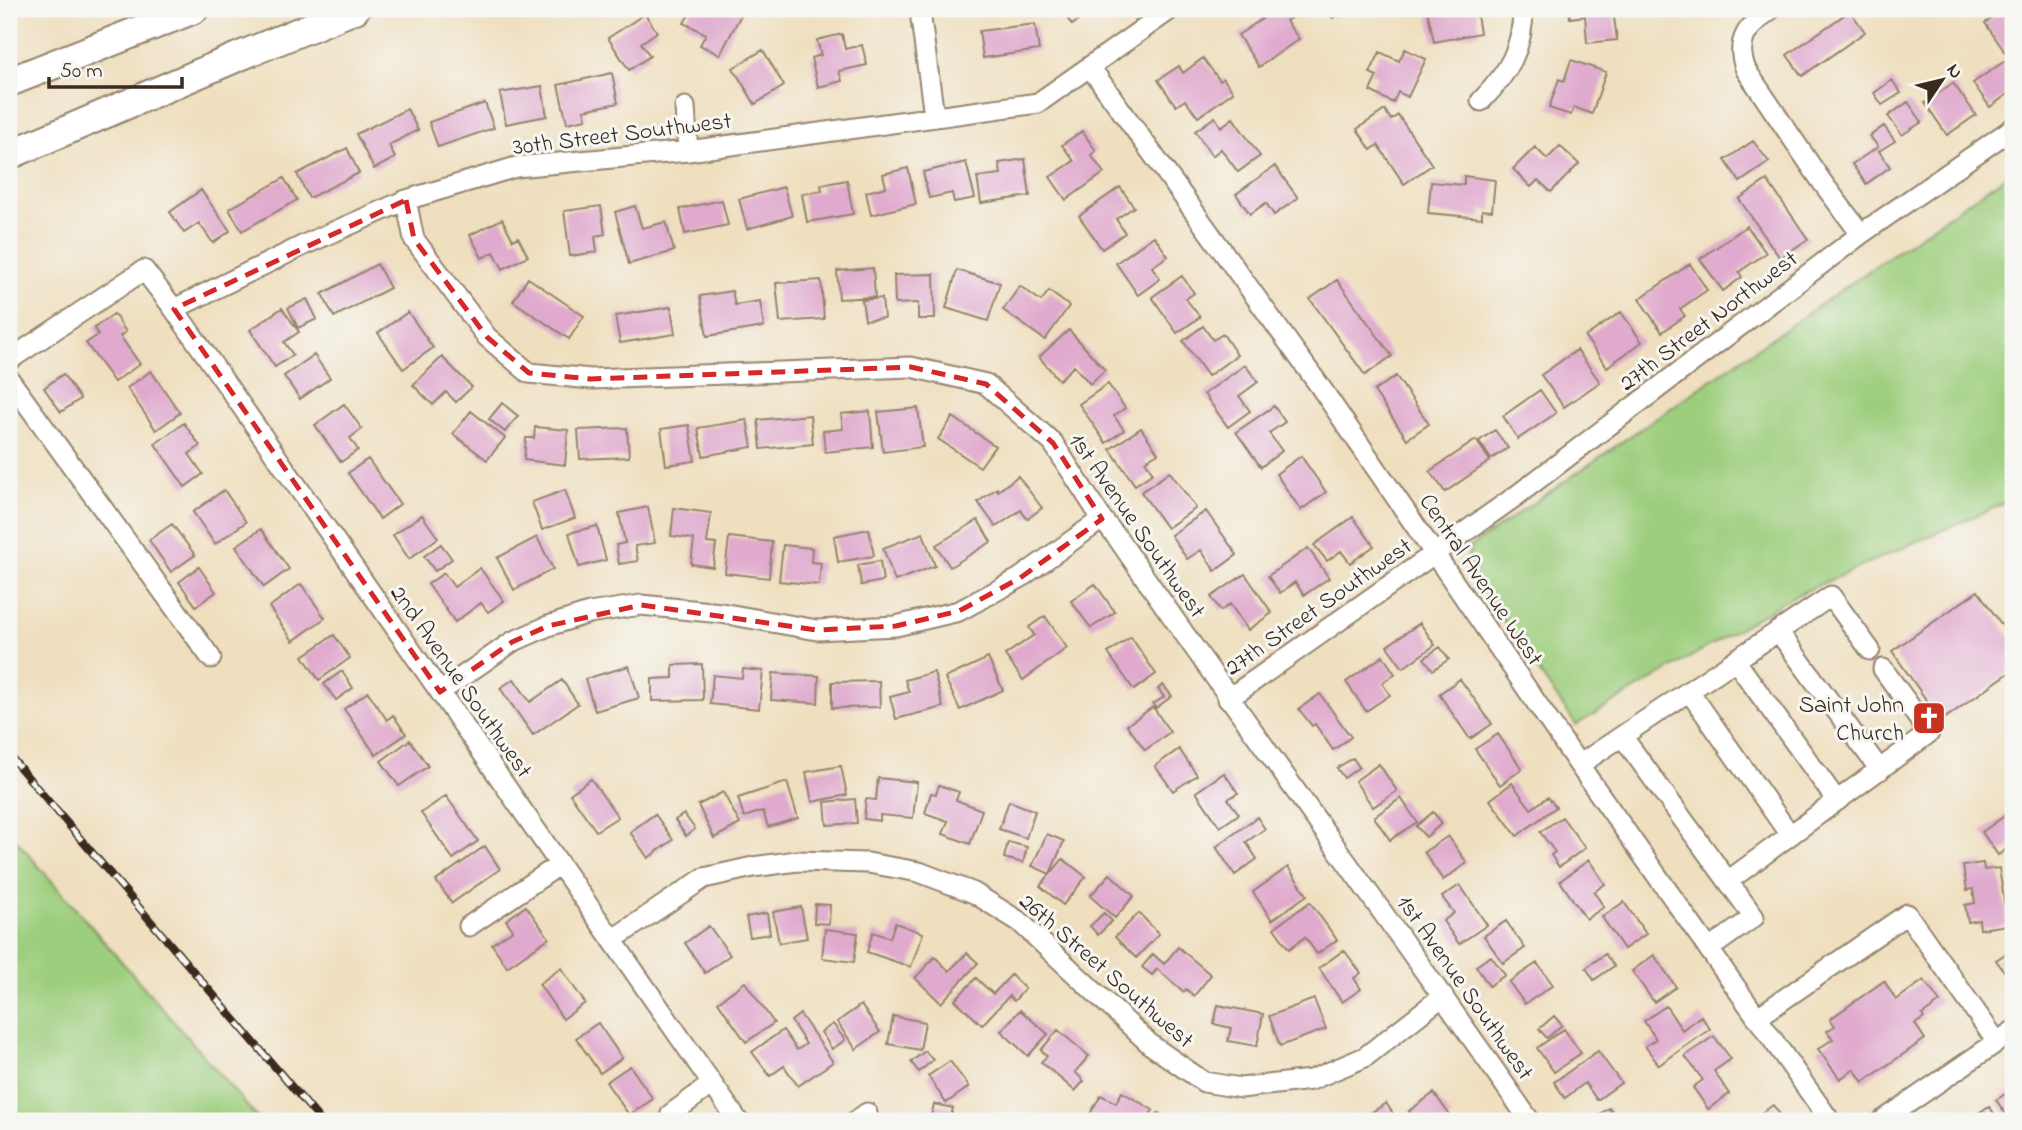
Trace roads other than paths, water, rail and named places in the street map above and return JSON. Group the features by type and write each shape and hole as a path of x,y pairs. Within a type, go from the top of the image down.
{"highway":[{"path":"9,82 194,9"},
{"path":"9,155 355,9"}],"street":[{"name":"30th Street Southwest","path":"174,309 306,244 406,200 516,167 688,151 1038,103 1171,9"},
{"path":"1481,101 1502,79 1518,51 1523,21 1522,9"},
{"path":"1765,13 1746,32 1740,47 1741,59 1822,183 1861,234"},
{"path":"920,19 934,116"},
{"name":"Central Avenue West","path":"1090,67 1311,374 1579,765 1830,1121"},
{"path":"685,107 688,151"},
{"name":"27th Street Northwest","path":"1435,554 1516,496 1861,234 2013,128"},
{"name":"1st Avenue Southwest","path":"406,200 414,239 487,337 529,373 591,379 911,367 986,384 1053,443 1102,519 1228,699 1530,1121"},
{"name":"2nd Avenue Southwest","path":"9,360 144,270 174,309 738,1121"},
{"path":"9,379 211,658"},
{"path":"440,692 512,642 548,626 589,613 641,605 721,613 817,630 896,626 959,611 1020,578 1102,519"},
{"name":"27th Street Southwest","path":"1228,699 1435,554"},
{"path":"1579,765 1831,596 1870,650"},
{"path":"1778,631 1880,770"},
{"path":"1735,660 1837,801"},
{"path":"1728,881 1929,733 1883,669"},
{"path":"1689,691 1790,835"},
{"path":"1622,736 1754,917 1709,949"},
{"name":"26th Street Southwest","path":"612,940 704,878 753,867 797,861 869,863 919,872 974,893 1020,922 1151,1045 1204,1082 1241,1088 1311,1080 1365,1056 1443,996"},
{"path":"470,926 559,865"},
{"path":"1758,1017 1907,914 2005,1037 1882,1121"},
{"path":"671,1114 712,1084"}],"railway":[{"path":"9,755 321,1121"}],"place":[{"name":"Saint John Church","path":"1929,718"}]}
